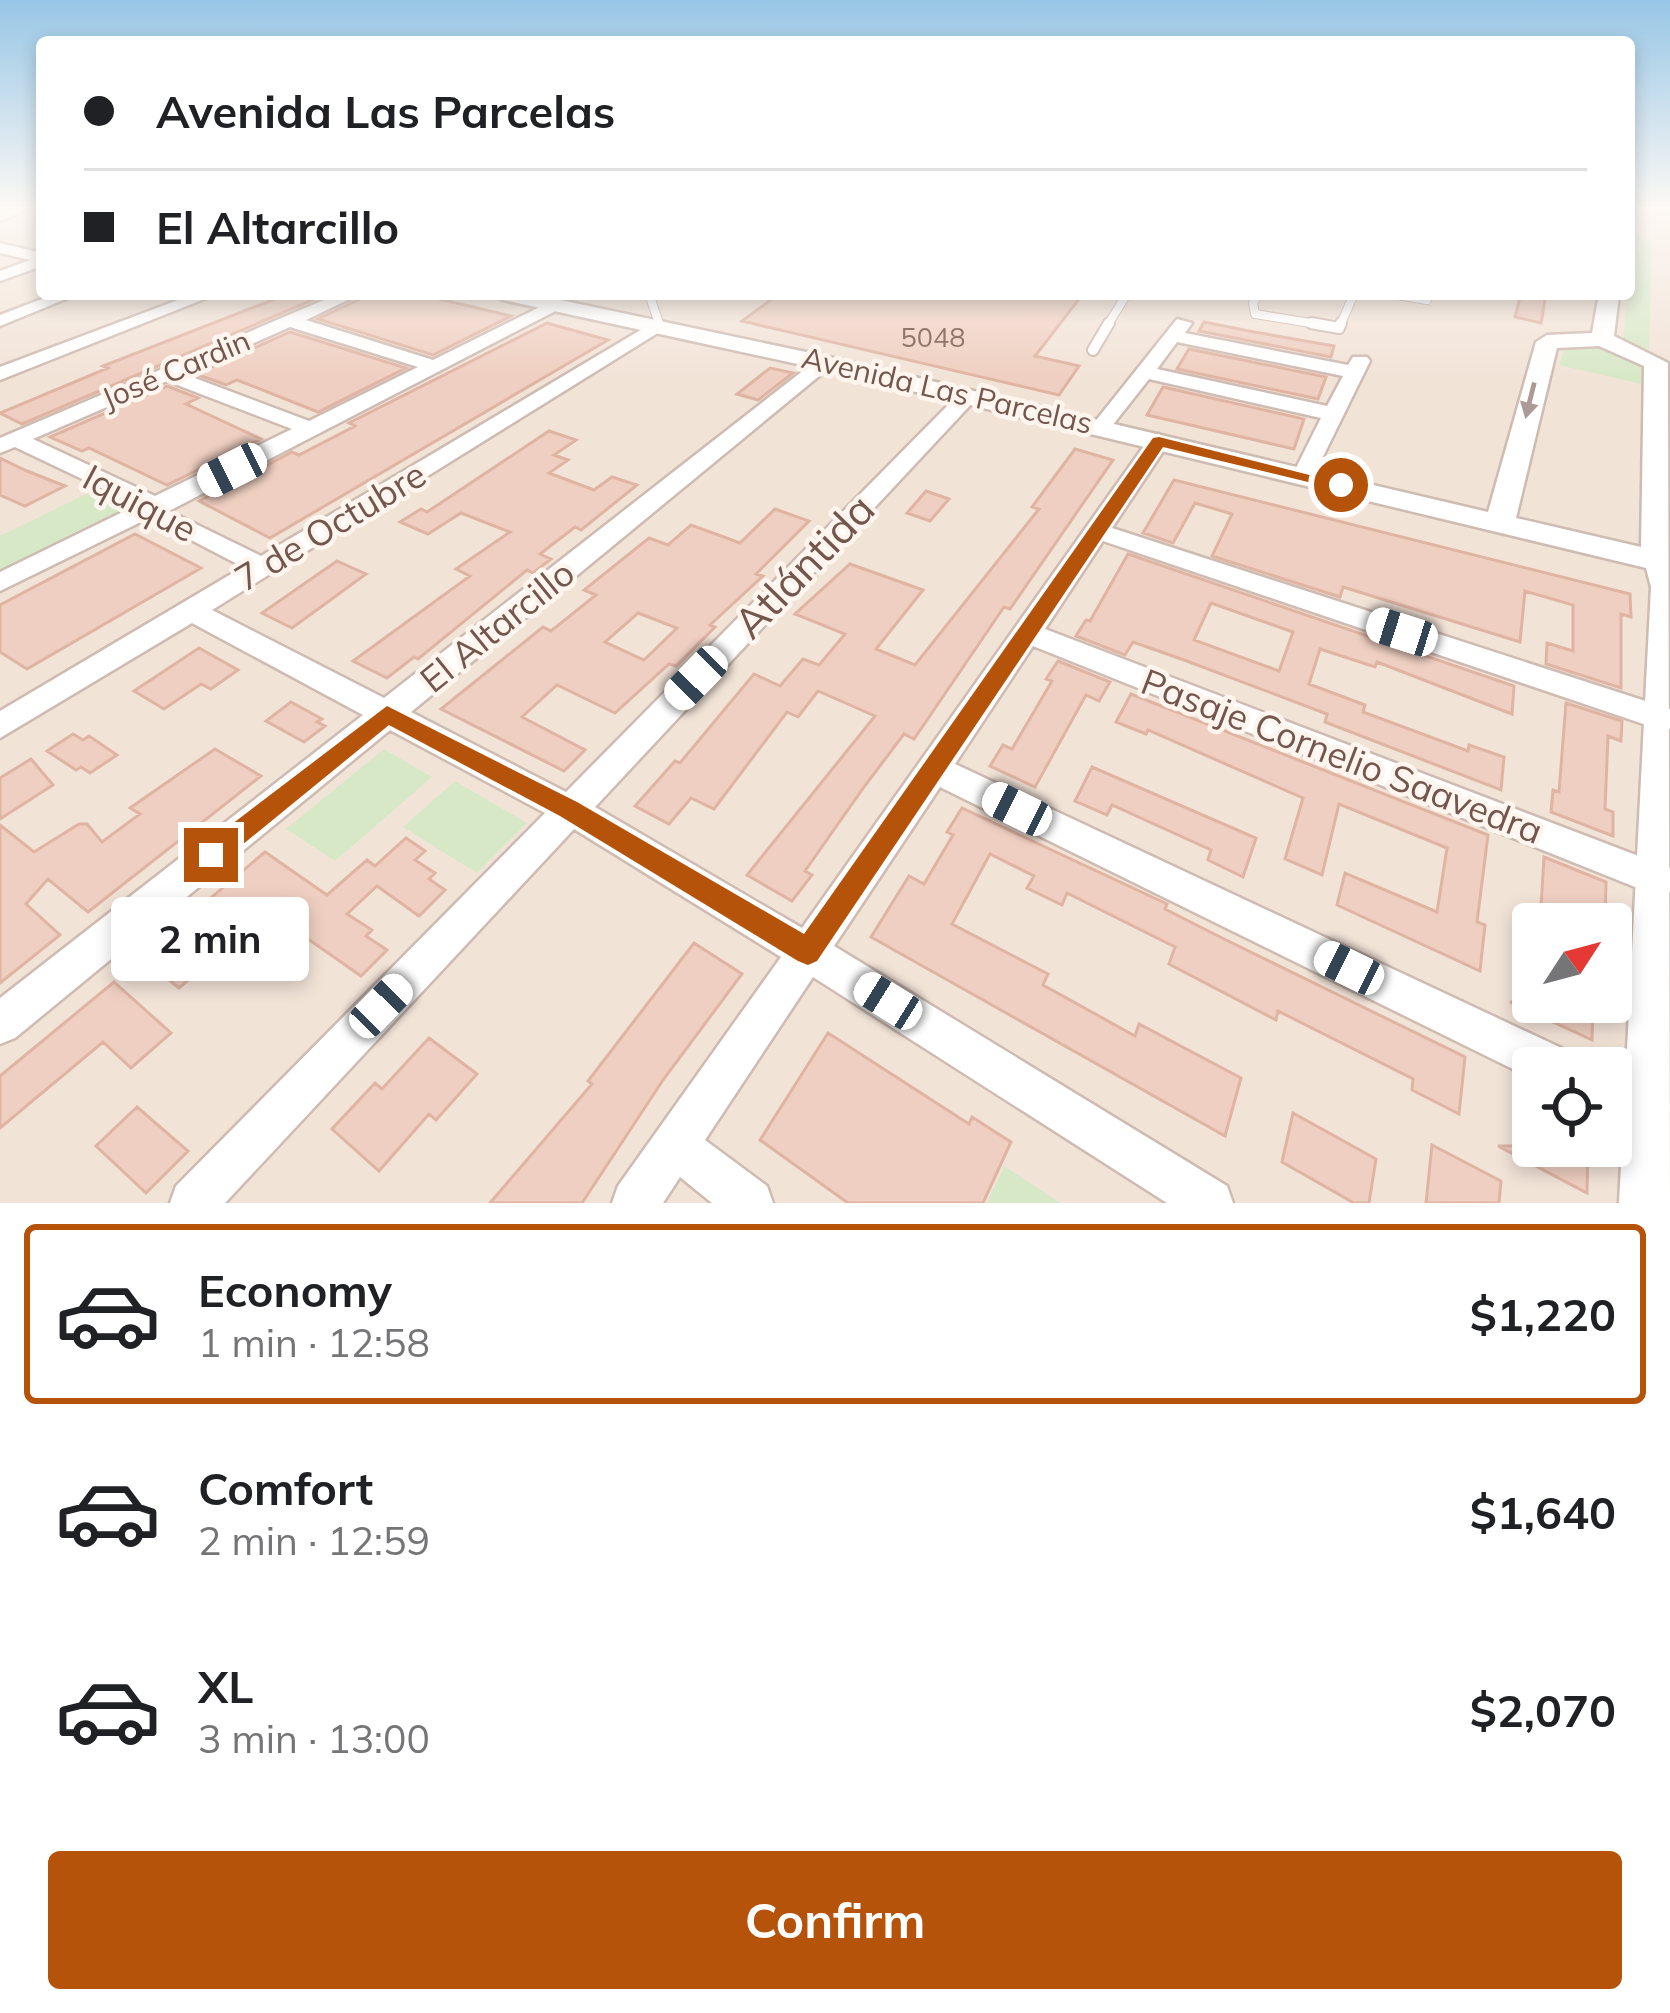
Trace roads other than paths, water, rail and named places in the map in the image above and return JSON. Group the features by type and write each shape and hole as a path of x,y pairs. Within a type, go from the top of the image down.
{"street":[{"path":"0,321 54,300"},
{"path":"0,374 193,300"},
{"name":"José Cardin","path":"8,443 338,300"},
{"name":"Avenida Las Parcelas","path":"533,300 1101,427 1665,563"},
{"path":"1603,338 1608,300"},
{"path":"0,584 558,305"},
{"path":"289,321 436,367"},
{"name":"7 de Octubre","path":"0,726 660,326"},
{"path":"1101,427 1178,330 1358,364 1303,476"},
{"path":"1570,338 1642,354"},
{"path":"1500,523 1543,346 1552,339 1603,338 1642,354 1658,367 1656,545 1665,563 1666,587 1648,1203"},
{"name":"El Altarcillo","path":"0,1024 825,363"},
{"path":"1144,372 1334,414"},
{"path":"167,374 311,429"},
{"name":"Atlántida","path":"193,1203 968,397"},
{"path":"634,1203 1159,441"},
{"name":"Iquique","path":"8,443 145,500 153,509 264,567"},
{"path":"1097,531 1664,719"},
{"path":"191,611 569,809 1210,1203"},
{"name":"Pasaje Cornelio Saavedra","path":"1027,633 1658,880"},
{"path":"934,769 1514,1047"},
{"path":"1632,1104 1652,1113"},
{"path":"675,1145 750,1203"}],"lane":[{"path":"651,300 660,326"},
{"path":"1093,350 1123,300"},
{"path":"1255,300 1255,314 1322,328 1340,328 1352,300"}]}
